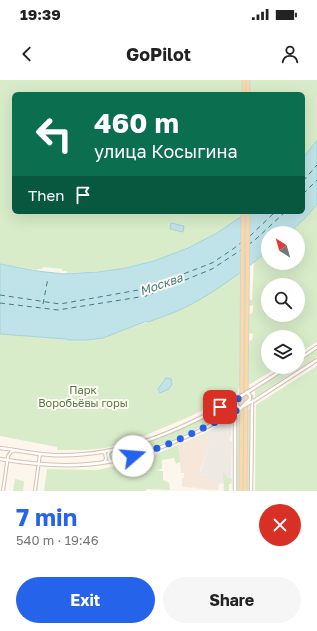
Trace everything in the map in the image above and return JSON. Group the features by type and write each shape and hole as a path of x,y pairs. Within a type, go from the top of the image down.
{"main road":[{"path":"244,80 244,92"},
{"path":"248,80 248,92"},
{"path":"241,491 243,214"},
{"path":"246,491 248,214"},
{"path":"305,355 317,347"},
{"path":"0,459 38,464 72,466 111,462 142,454 178,440 238,410 317,360"},
{"path":"235,491 237,402 240,396 276,374"},
{"path":"247,392 251,397 251,491"},
{"path":"238,410 250,399 247,392"},
{"path":"0,448 51,455 75,455 110,451 139,444 237,402"}],"street":[{"path":"2,491 7,460 9,454 15,450"},
{"path":"110,451 108,454 108,459 111,462"},
{"path":"103,452 106,455 106,459 103,463"},
{"path":"35,491 40,454"}],"shaded area":[{"path":"229,420 232,422 231,436 229,439 232,442 231,484 209,483 209,475 199,474 209,440 205,433"},
{"path":"205,433 209,440 199,474 210,475 209,482 219,483 218,490 182,487 182,478 184,478 184,473 181,473 178,445"}],"green space":[{"path":"0,80 317,80 317,140 305,155 305,92 12,92 12,214 245,214 217,233 183,250 147,263 129,267 105,271 68,273 66,271 62,271 62,269 43,267 42,269 37,270 0,264"},
{"name":"Парк Воробьёвы горы","path":"317,204 317,342 305,350 305,330 261,330 261,374 267,374 241,389 238,388 238,392 191,416 139,438 106,448 57,450 57,447 0,436 0,334 68,340 103,338 169,314 212,292 240,273 241,317 244,318 253,312 253,305 247,306 245,304 245,300 249,298 252,300 254,262 261,256 261,270 305,270 305,226 296,226","holes":["249,323 249,333 253,334 252,340 240,343 241,324"]},
{"path":"317,349 317,357 305,365 305,357"},
{"path":"317,366 317,491 255,491 256,405"},
{"path":"278,374 291,374 255,397 255,389"},
{"path":"233,403 233,410 189,433 143,451 109,459 108,453 140,444 171,432"},
{"path":"251,408 250,491 247,491 248,410"},
{"path":"240,414 240,491 236,491 237,416"},
{"path":"178,445 180,462 176,464 174,458 162,460 162,469 155,470 163,471 163,480 169,483 170,490 44,491 47,469 97,470 139,461"},
{"path":"223,472 228,478 232,479 231,484 229,484 229,491 224,491"},
{"path":"15,479 24,481 23,491 13,491"}],"water":[{"name":"Москва","path":"317,140 317,204 296,226 261,226 261,256 209,294 178,311 103,338 68,340 0,334 0,264 37,271 64,274 98,272 126,268 154,261 188,248 217,233 245,214 305,214 305,155"},
{"path":"171,223 184,226 183,232 170,229"},
{"path":"166,378 171,379 172,384 169,389 160,393 158,389"}],"pier":[{"path":"250,214 250,268 241,275 241,215"}],"ferry route":[{"path":"305,179 317,165"},
{"path":"305,192 317,180"},
{"path":"250,236 273,214"},
{"path":"248,245 283,214"},
{"path":"0,295 60,304 144,289 212,263 247,238"},
{"path":"0,303 58,310 146,296 212,269 241,250"},
{"path":"43,304 48,278"}],"route":[{"path":"133,456 178,440 236,412 236,402 240,396 220,407"}]}
